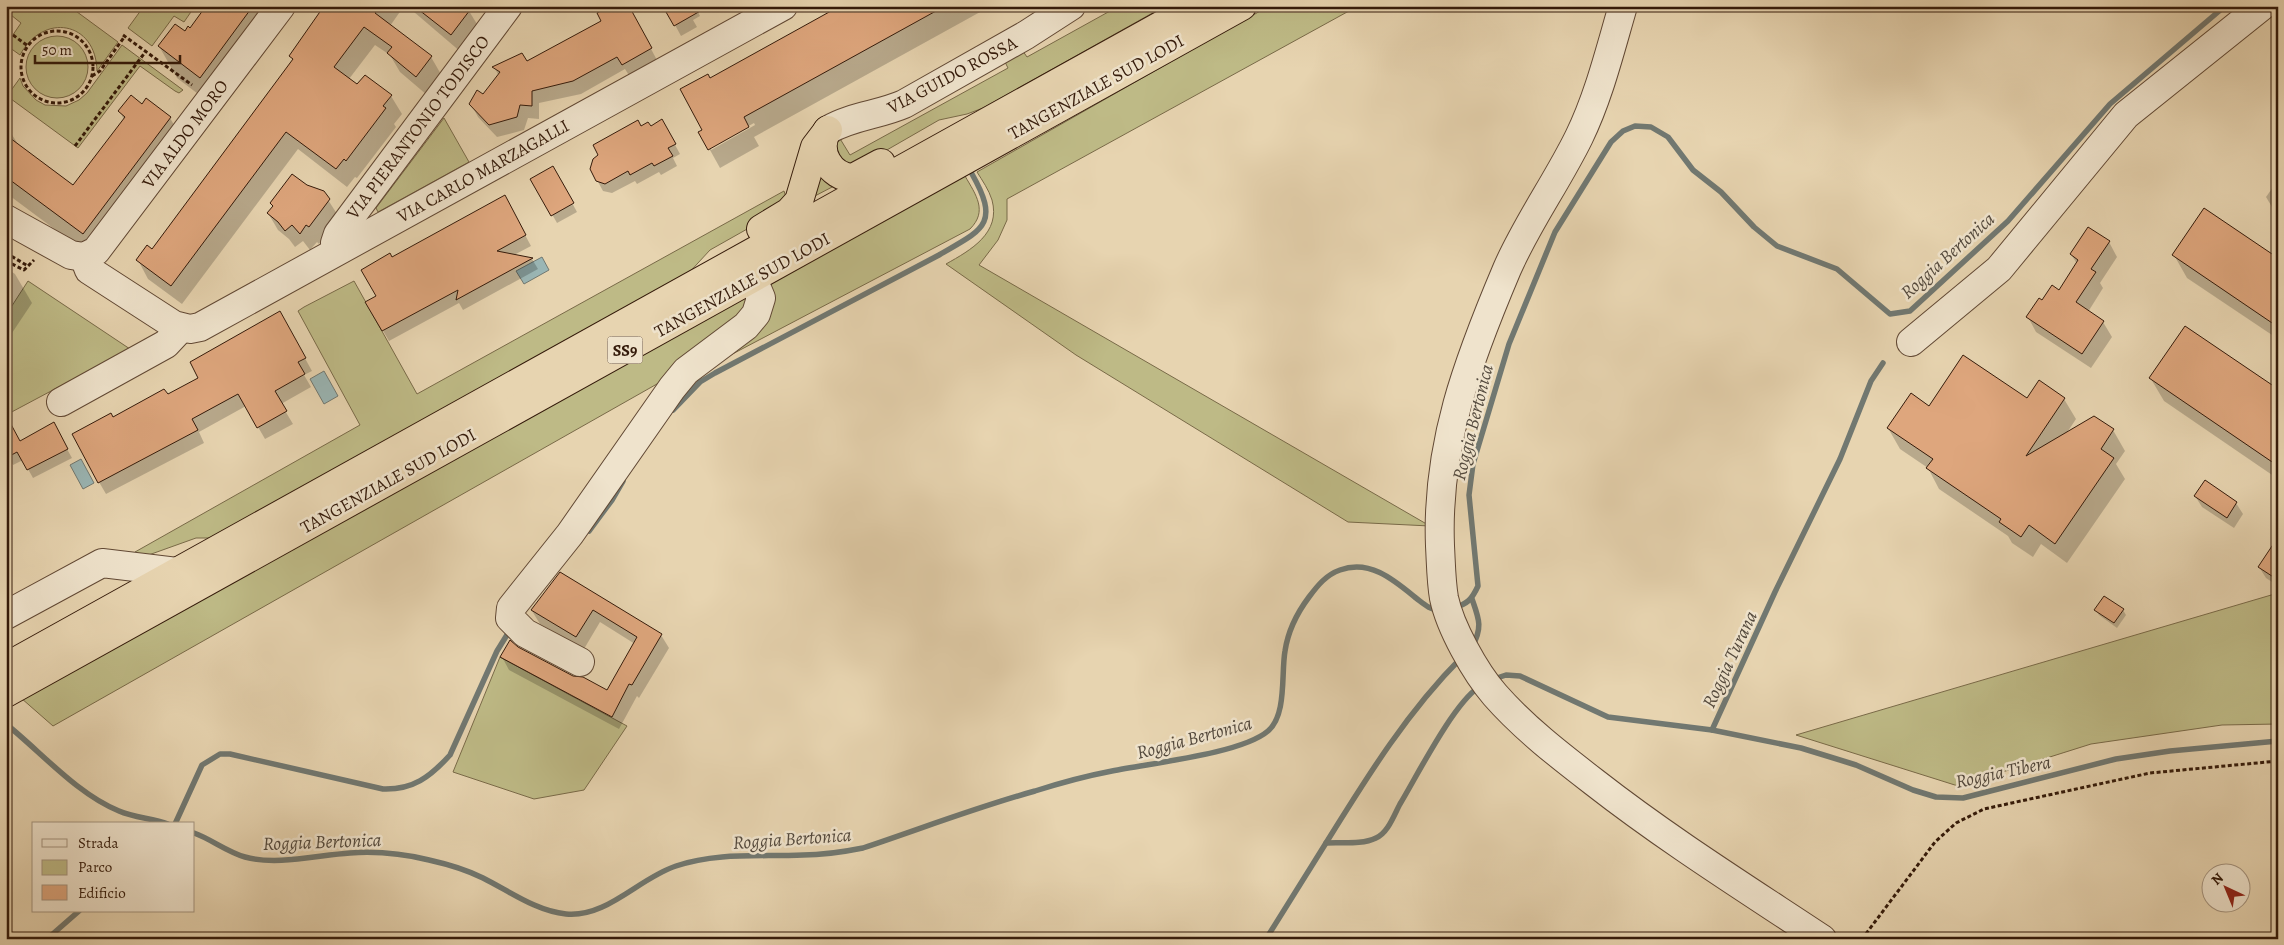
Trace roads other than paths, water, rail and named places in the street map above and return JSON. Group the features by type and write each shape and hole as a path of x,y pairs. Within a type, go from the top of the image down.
{"highway":[{"name":"TANGENZIALE SUD LODI","path":"6,667 1196,6"},
{"name":"TANGENZIALE SUD LODI","path":"6,692 1242,6"},
{"path":"828,130 823,140 824,158 839,174 853,178 934,135 978,128"},
{"path":"700,282 709,267 724,251 780,219 794,207 801,194 815,147 828,130"}],"street":[{"name":"VIA ALDO MORO","path":"84,257 102,244 281,6"},
{"name":"VIA PIERANTONIO TODISCO","path":"338,250 335,244 338,234 508,6"},
{"name":"VIA CARLO MARZAGALLI","path":"181,328 200,327 783,6"},
{"name":"VIA GUIDO ROSSA","path":"828,130 845,121 883,112 904,104 1026,35 1071,6"},
{"path":"1623,6 1598,87 1580,134 1509,265 1475,348 1455,413 1440,489 1440,557 1447,608 1478,668 1538,739 1649,825 1822,939"},
{"path":"1911,342 1999,269 2126,115 2262,6"},
{"path":"6,209 51,243"},
{"path":"6,219 71,255 84,257 86,265 94,274 164,320 181,328 166,344 61,402"},
{"path":"580,662 514,623 511,608 570,534 672,388 686,371 746,326 756,314 761,298 753,279"},
{"path":"6,615 102,563 177,572"}],"water":[{"path":"542,257 549,270 524,284 516,271"},
{"path":"324,371 338,396 324,404 310,379"},
{"path":"81,459 94,483 83,489 70,465"}],"waterway":[{"name":"Roggia Bertonica","path":"1453,608 1469,600 1478,586 1469,495 1473,464 1509,344 1555,232 1611,142 1623,131 1635,126 1651,127 1668,137 1693,170 1721,192 1754,227 1777,246 1837,269 1890,314 1910,311 2008,221 2110,104 2225,6"},
{"path":"673,410 700,382 715,373 939,255 976,232 986,215 981,191 972,174"},
{"name":"Roggia Turana","path":"1491,680 1506,675 1520,676 1608,717 1712,730 1775,592 1840,459 1871,381 1883,363"},
{"path":"589,531 612,500 623,481"},
{"name":"Roggia Bertonica","path":"195,833 238,855 257,859 284,860 360,852 420,858 470,872 544,909 566,914 581,914 609,904 649,879 676,866 723,857 818,854 863,848 1063,782 1217,752 1255,739 1268,731 1278,715 1281,705 1286,644 1297,616 1319,585 1326,578 1340,570 1361,567 1381,573 1399,584 1427,606 1439,610"},
{"path":"1472,599 1479,628 1472,647"},
{"path":"176,822 202,765 220,754 230,754 383,789 394,789 420,781 435,770 450,755 497,651 510,630"},
{"path":"1326,843 1389,746 1423,700 1462,657"},
{"name":"Roggia Turana","path":"1266,939 1326,843 1364,842 1376,838 1384,832 1447,724 1469,696 1479,687"},
{"name":"Roggia Bertonica","path":"6,724 60,772 104,804 137,817 162,822"},
{"name":"Roggia Tibera","path":"1712,730 1801,748 1856,765 1913,790 1936,797 1963,798 2116,759 2170,751 2278,741"},
{"path":"47,939 78,912"}]}
